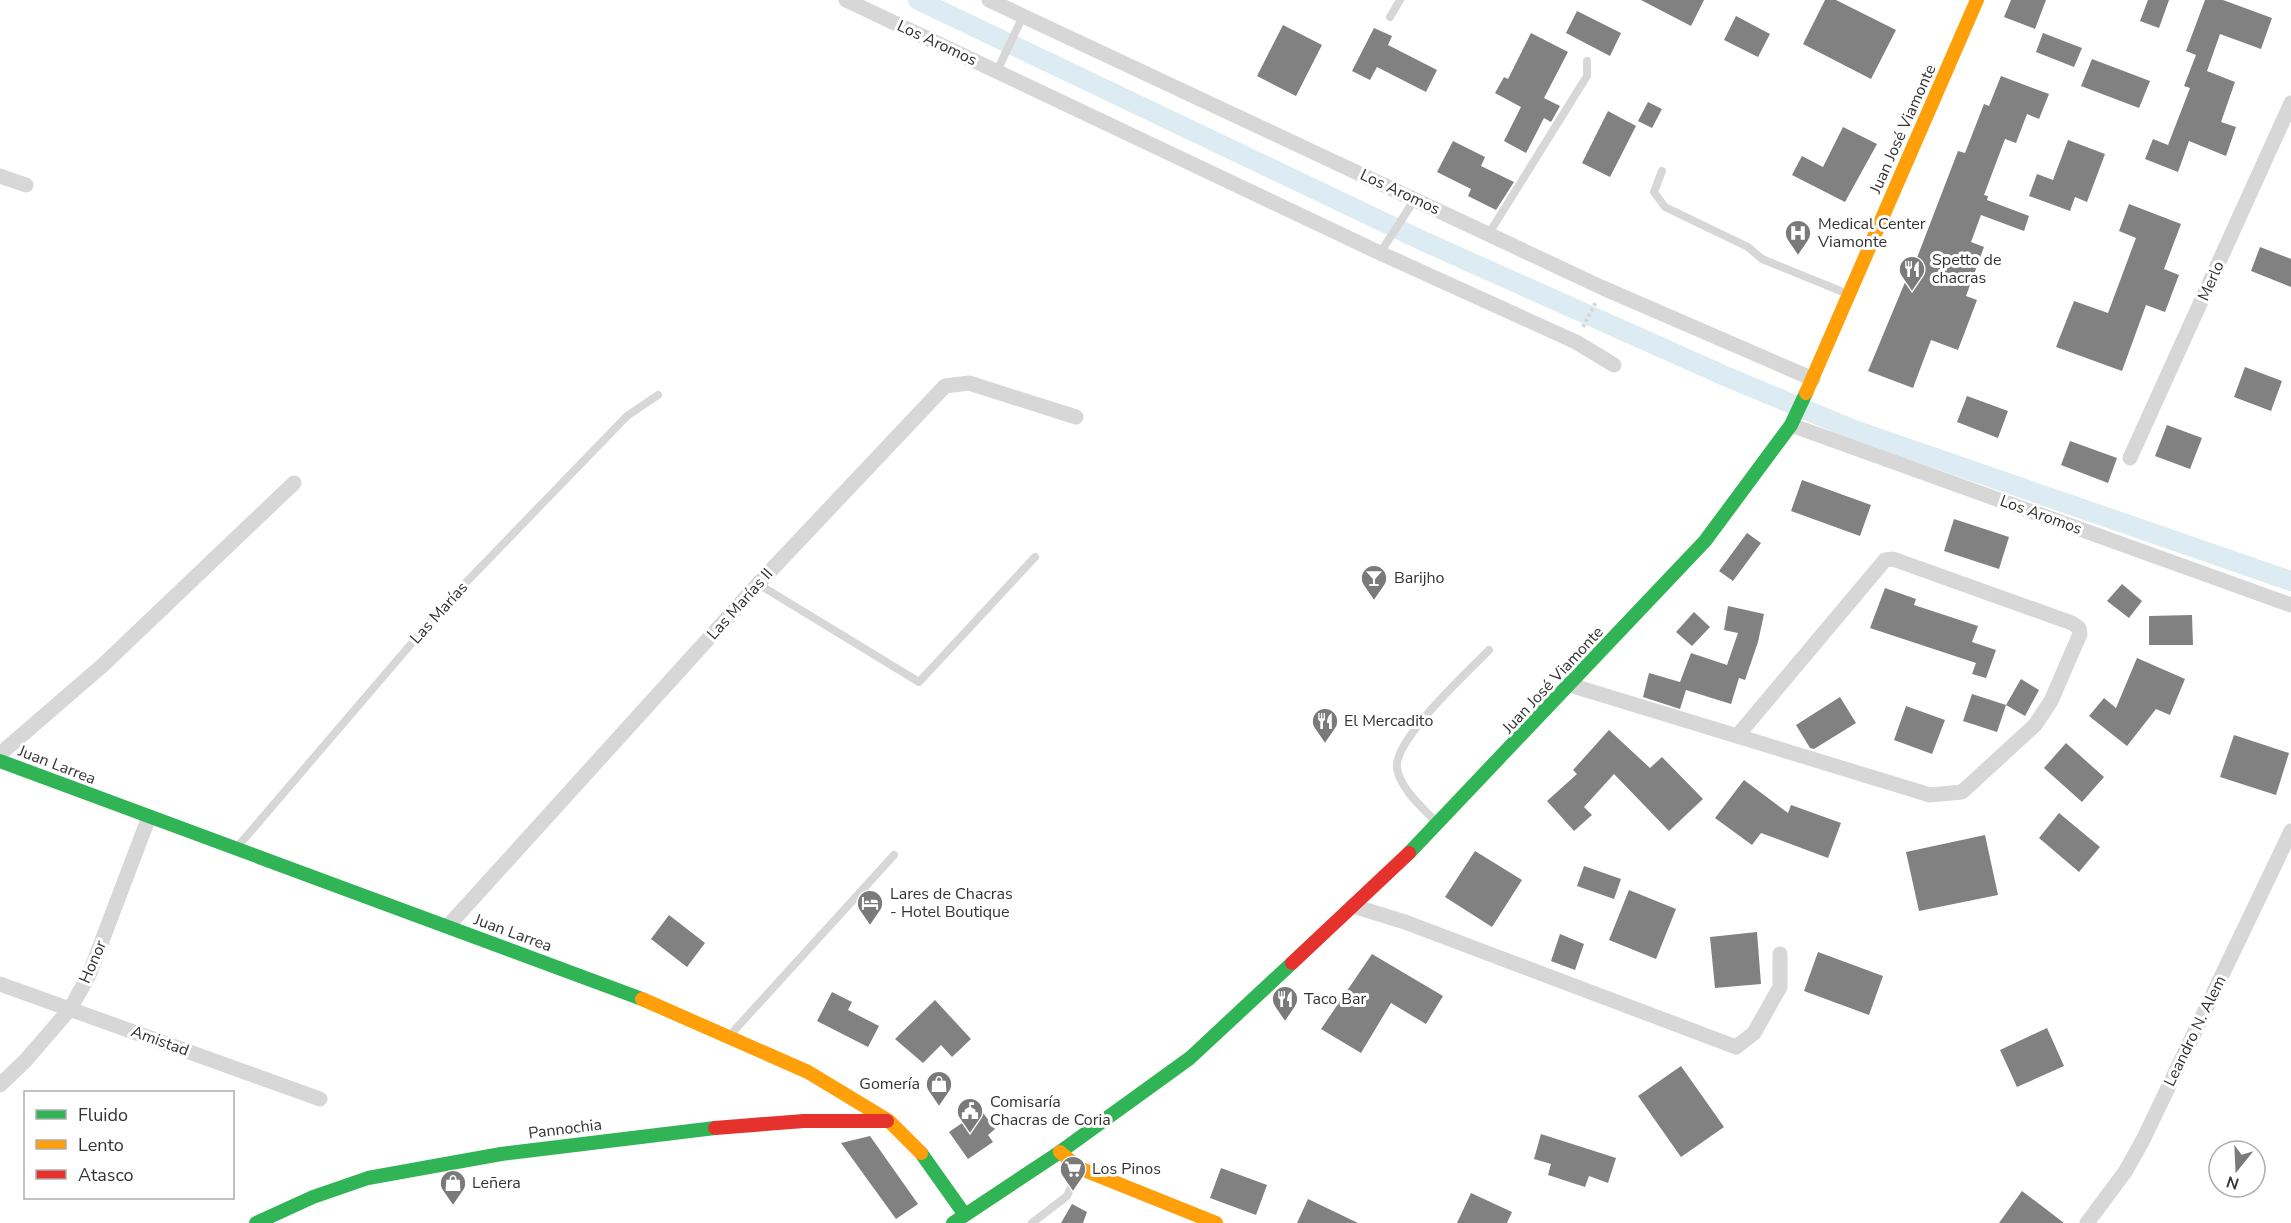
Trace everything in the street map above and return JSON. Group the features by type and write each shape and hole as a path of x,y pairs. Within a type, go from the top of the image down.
{"main road":[{"name":"Juan José Viamonte","path":"959,1219 1060,1152 1190,1058 1438,824 1705,541 1791,425 1977,0"},
{"name":"Juan Larrea","path":"0,761 630,994 808,1072 889,1121 928,1160 959,1219"},
{"name":"Pannochia","path":"256,1223 312,1197 368,1178 501,1154 661,1133 804,1121 889,1121"},
{"path":"1060,1152 1079,1168 1216,1223"}],"street":[{"name":"Los Aromos","path":"846,0 1380,254 1576,342 1614,365"},
{"name":"Los Aromos","path":"989,0 1603,288 1813,379"},
{"name":"Merlo","path":"2130,458 2291,104"},
{"path":"0,176 26,185"},
{"name":"Las Marías II","path":"448,926 758,584 945,386 969,383 1076,417"},
{"name":"Los Aromos","path":"1791,425 2291,605"},
{"path":"0,754 103,665 294,483"},
{"path":"1570,685 1930,795 1962,792 2035,724 2051,701 2080,634 2079,628 2072,623 1893,559 1885,560 1738,735"},
{"name":"Honor","path":"0,1085 26,1061 70,1009 89,975 149,817"},
{"name":"Leandro N. Alem","path":"2086,1223 2125,1172 2143,1140 2291,831"},
{"path":"1353,906 1405,922 1736,1047 1754,1033 1780,987 1780,954"},
{"name":"Amistad","path":"0,984 320,1099"}],"lane":[{"path":"1390,17 1400,0"},
{"path":"997,71 1023,16"},
{"path":"1488,235 1587,76 1587,61"},
{"path":"1662,171 1654,192 1665,207 1748,247 1762,259 1849,295"},
{"path":"1380,254 1415,199"},
{"name":"Las Marías","path":"236,848 447,602 627,416 658,395"},
{"path":"758,584 919,682 1035,557"},
{"path":"1438,824 1403,783 1396,767 1401,749 1413,730 1489,650"},
{"path":"729,1037 894,855"},
{"path":"1032,1223 1067,1196 1079,1168"}],"path":[{"path":"1576,342 1603,288"}],"building":[{"path":"1641,0 1704,0 1691,26"},
{"path":"1825,0 1836,0 1896,30 1871,79 1803,44"},
{"path":"2011,0 2046,0 2035,29 2004,17"},
{"path":"2148,0 2169,0 2159,28 2140,21"},
{"path":"2205,0 2223,0 2272,18 2261,49 2220,34 2207,71 2235,82 2221,122 2236,127 2226,156 2189,141 2178,172 2145,159 2153,139 2168,145 2190,88 2184,86 2196,55 2186,51"},
{"path":"1577,11 1621,33 1610,56 1566,33"},
{"path":"1736,16 1770,34 1758,57 1724,40"},
{"path":"1283,25 1322,45 1296,96 1257,76"},
{"path":"1374,28 1392,36 1388,45 1437,70 1426,92 1377,67 1370,80 1352,71"},
{"path":"1531,33 1568,52 1544,98 1560,106 1551,122 1544,118 1526,153 1504,141 1521,107 1495,93 1504,77 1508,79"},
{"path":"2043,33 2082,48 2074,67 2036,52"},
{"path":"2092,59 2150,81 2139,108 2081,86"},
{"path":"2001,76 2049,94 2039,119 2027,114 2016,143 2005,139 1984,195 1988,196 1987,200 2029,216 2024,231 1981,215 1971,242 1984,247 1966,296 1977,300 1958,350 1931,340 1913,388 1868,371 1908,275 1910,276 1958,151 1965,153 1984,104 1989,106"},
{"path":"1648,102 1662,109 1652,128 1638,121"},
{"path":"1608,111 1636,126 1610,177 1582,163"},
{"path":"1843,127 1877,144 1845,202 1792,175 1802,156 1823,167"},
{"path":"2068,140 2105,154 2087,202 2075,197 2070,211 2029,196 2037,174 2053,180"},
{"path":"1453,141 1485,157 1481,166 1514,182 1496,210 1468,196 1471,189 1437,172"},
{"path":"2129,204 2181,224 2164,269 2179,275 2165,312 2146,305 2122,371 2056,347 2074,301 2108,313 2136,238 2119,231"},
{"path":"2260,247 2291,259 2291,287 2251,271"},
{"path":"2245,367 2282,381 2271,411 2234,397"},
{"path":"1967,396 2008,411 1998,438 1957,422"},
{"path":"2167,425 2202,438 2190,469 2155,456"},
{"path":"2070,441 2117,458 2108,483 2061,465"},
{"path":"1802,480 1871,505 1860,536 1791,511"},
{"path":"1954,519 2009,537 1999,569 1944,551"},
{"path":"1747,533 1761,543 1733,581 1719,571"},
{"path":"2122,584 2142,601 2129,618 2107,601"},
{"path":"1885,588 1916,599 1914,605 1978,626 1972,642 1996,650 1986,678 1972,674 1976,663 1870,628"},
{"path":"1728,606 1764,614 1758,642 1745,680 1739,678 1731,704 1686,690 1680,709 1643,697 1649,673 1680,682 1691,653 1727,665 1738,633 1724,630"},
{"path":"1694,612 1710,627 1692,646 1676,632"},
{"path":"2192,615 2193,645 2149,645 2149,616"},
{"path":"2137,658 2185,679 2170,715 2156,709 2127,746 2089,716 2104,698 2116,708"},
{"path":"2021,679 2039,690 2025,716 2006,705"},
{"path":"1972,694 2006,705 1997,732 1963,721"},
{"path":"1840,697 1856,723 1814,749 1810,748 1796,725"},
{"path":"1906,706 1945,720 1932,754 1894,740"},
{"path":"1609,730 1650,768 1662,757 1703,799 1669,831 1614,774 1584,807 1592,815 1574,831 1547,801 1577,774 1573,770"},
{"path":"2234,735 2289,753 2276,795 2220,777"},
{"path":"2066,743 2104,777 2082,802 2044,768"},
{"path":"1744,780 1788,813 1791,805 1841,823 1828,858 1761,833 1752,845 1715,818"},
{"path":"2059,813 2100,847 2079,872 2039,838"},
{"path":"1985,835 1998,895 1919,911 1906,852"},
{"path":"1475,851 1522,880 1492,927 1445,897"},
{"path":"1584,866 1621,879 1614,899 1577,886"},
{"path":"1629,890 1676,909 1656,959 1609,940"},
{"path":"669,915 705,943 687,967 651,939"},
{"path":"1757,932 1761,984 1715,988 1710,937"},
{"path":"1560,934 1584,944 1575,970 1551,961"},
{"path":"1818,952 1883,976 1869,1015 1804,991"},
{"path":"1372,954 1443,996 1426,1024 1391,1003 1361,1053 1321,1029"},
{"path":"832,992 852,1002 848,1010 879,1026 868,1047 817,1021"},
{"path":"935,1000 971,1039 952,1057 941,1045 923,1063 895,1039"},
{"path":"2047,1028 2064,1066 2017,1087 2000,1050"},
{"path":"1681,1066 1724,1127 1681,1157 1638,1096"},
{"name":"Comisaría Chacras de Coria","path":"981,1110 995,1129 988,1135 993,1142 968,1159 949,1132"},
{"path":"1541,1134 1616,1158 1608,1183 1589,1176 1585,1187 1548,1175 1551,1164 1534,1159"},
{"path":"870,1136 918,1204 896,1219 841,1143"},
{"path":"1221,1168 1267,1185 1256,1215 1210,1198"},
{"path":"2022,1191 2064,1223 1999,1223"},
{"path":"1471,1193 1512,1212 1507,1223 1457,1223"},
{"path":"1308,1199 1358,1223 1297,1223"},
{"path":"1072,1204 1087,1212 1083,1223 1061,1223"}],"waterway":[{"path":"918,0 1425,242 1725,376 1854,430 2291,581"}],"traffic: fast":[{"path":"1409,853 1705,541 1791,425 1806,393"},
{"path":"0,761 642,999"},
{"path":"953,1223 1060,1152 1190,1058 1292,963"},
{"path":"256,1223 313,1197 368,1178 501,1154 715,1128"},
{"path":"921,1153 965,1215"}],"traffic: slow":[{"path":"1806,393 1977,0"},
{"path":"642,999 808,1072 889,1121 921,1153"},
{"path":"1060,1152 1079,1168 1216,1223"}],"traffic: jam":[{"path":"1292,963 1409,853"},
{"path":"715,1128 804,1121 887,1121"}],"place":[{"name":"Medical Center Viamonte","path":"1798,256"},
{"name":"Spetto de chacras","path":"1912,292"},
{"name":"Barijho","path":"1374,601"},
{"name":"El Mercadito","path":"1325,744"},
{"name":"Lares de Chacras - Hotel Boutique","path":"870,926"},
{"name":"Taco Bar","path":"1285,1022"},
{"name":"Gomería","path":"939,1107"},
{"name":"Comisaría Chacras de Coria","path":"970,1134"},
{"name":"Los Pinos","path":"1073,1192"},
{"name":"Leñera","path":"453,1206"}]}
